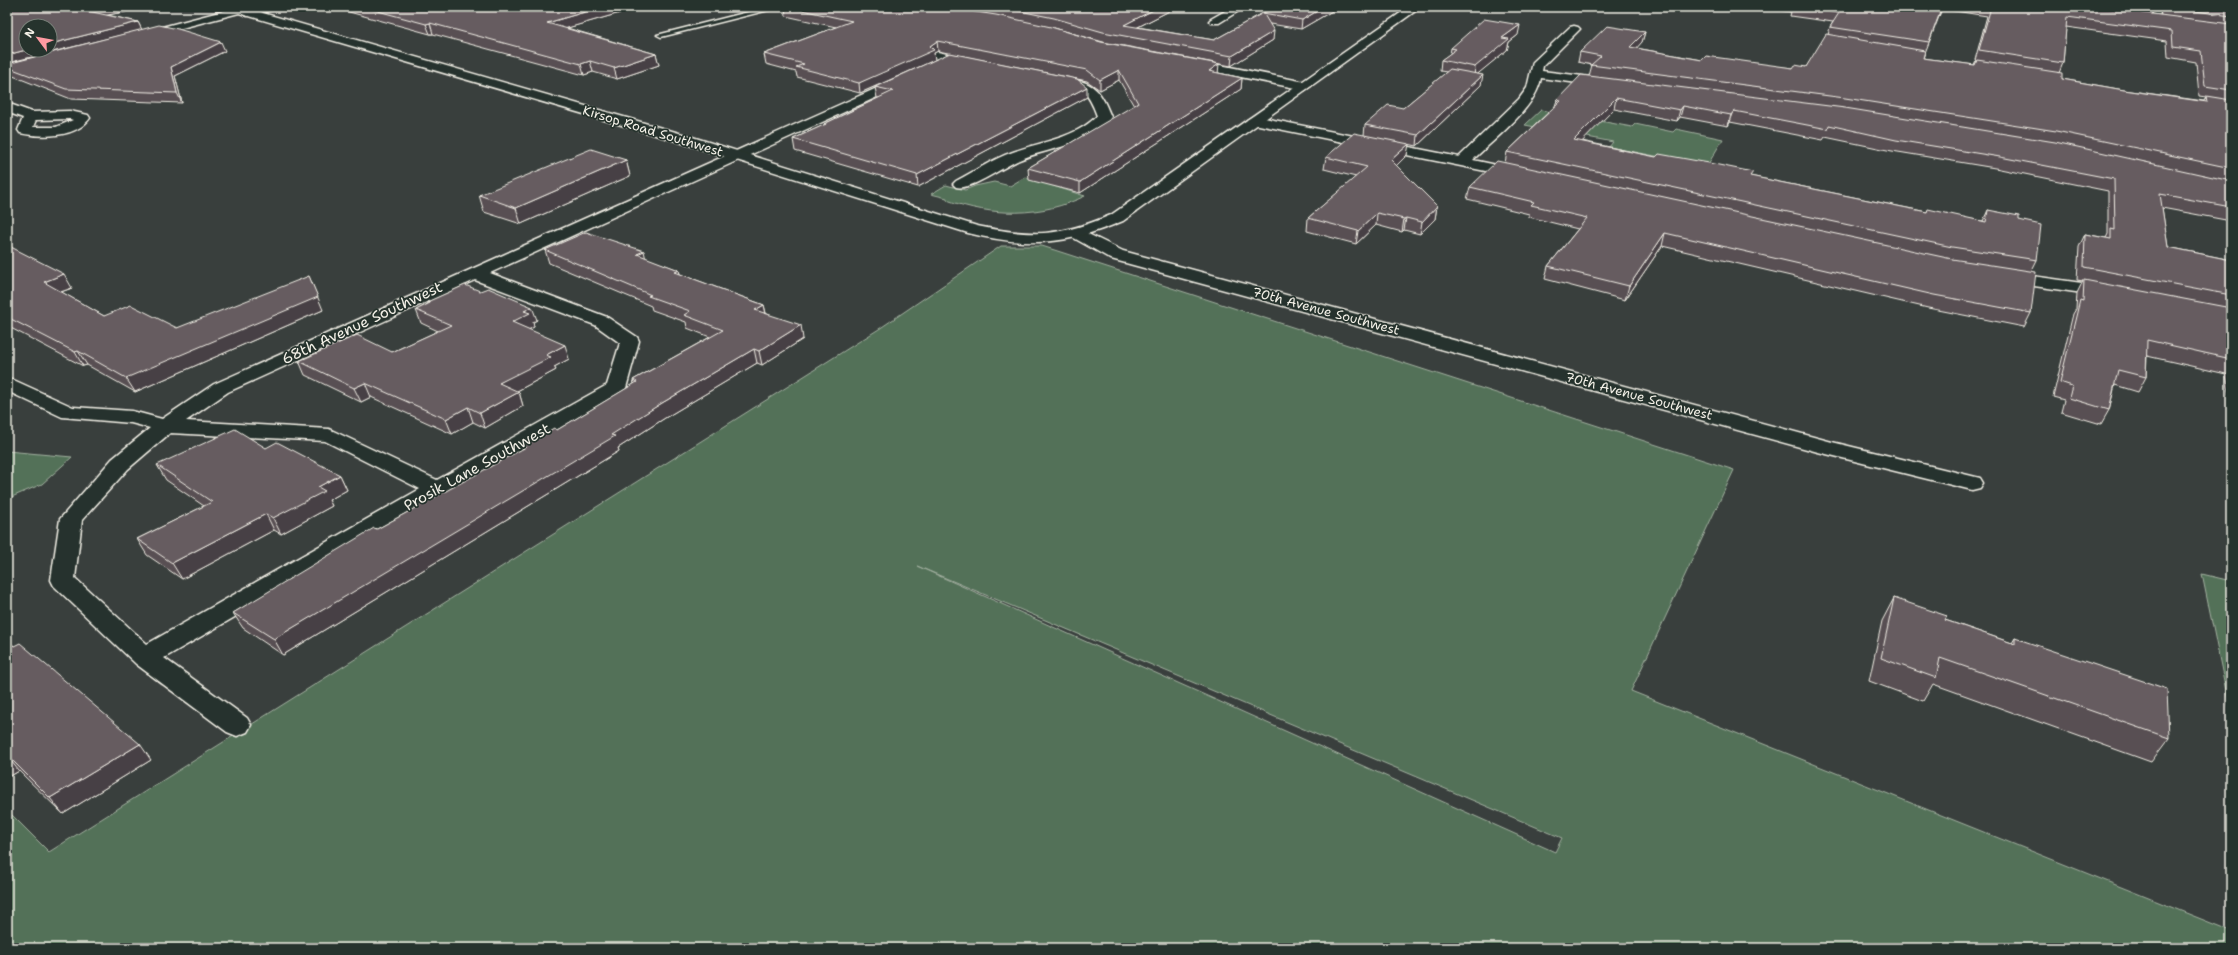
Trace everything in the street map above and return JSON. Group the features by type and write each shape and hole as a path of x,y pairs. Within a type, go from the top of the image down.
{"street":[{"path":"134,37 238,10 270,7"},
{"path":"1215,21 1240,7"},
{"path":"1078,234 1117,218 1131,209 1254,120 1305,86 1416,7"},
{"name":"Kirsop Road Southwest","path":"238,10 735,155 999,236 1048,238 1078,234"},
{"path":"2143,19 2172,23"},
{"path":"1464,161 1524,102 1533,88 1537,65 1574,29"},
{"path":"928,54 982,65"},
{"path":"929,68 951,58"},
{"path":"1179,61 1305,86"},
{"path":"1535,74 1618,85"},
{"name":"68th Avenue Southwest","path":"237,726 145,657 62,580 71,519 120,464 165,426 221,388 472,273 915,75"},
{"path":"961,184 1017,155 1071,139 1098,124 1104,117 1096,96 1082,85 1044,77"},
{"path":"7,107 31,116"},
{"path":"1254,120 1464,161 1534,177"},
{"name":"70th Avenue Southwest","path":"1078,234 1118,255 1826,447 1972,483"},
{"name":"Prosik Lane Southwest","path":"145,657 616,388 630,341 601,321 472,273"},
{"path":"1990,275 2127,296"},
{"path":"7,383 69,412 132,417 165,426 329,435 437,489"}],"lane":[{"path":"660,35 778,7"},
{"path":"2156,7 2158,21"}],"green space":[{"path":"1541,110 1632,127 1635,124 1673,132 1676,129 1723,139 1707,166 1609,147 1613,142 1525,125"},
{"path":"1025,177 1085,196 1052,208 1034,211 999,212 964,206 947,200 947,198 931,194 946,185 965,190 994,182 1010,186"},
{"path":"1001,246 1042,246 1734,470 1631,691 2231,931 2231,948 7,948 7,810 49,852 879,329","holes":["917,566 1562,838 1555,852"]},
{"path":"7,451 72,457 42,484 7,499"},
{"path":"2202,574 2231,581 2231,715"}],"building":[{"path":"7,7 109,7 88,11 138,22 58,42 58,18 18,18 18,52 7,55"},
{"path":"363,7 602,7 547,23 656,54 614,68 590,61 581,64 430,23 426,24"},
{"path":"788,7 944,7 996,15 1051,27 1101,42 1219,64 1209,71 1242,78 1080,182 1028,168 1138,103 1119,70 1100,80 1087,70 937,41 930,46 934,50 859,83 796,67 804,64 764,54 852,21"},
{"path":"1000,7 1159,7 1124,25 1214,40 1263,13 1274,31 1232,56 1103,32 1054,18"},
{"path":"1275,7 1324,7 1302,20 1263,13"},
{"path":"1798,7 1942,7 1929,42 1830,27 1839,13"},
{"path":"1991,7 2097,7 2231,24 2231,90 2205,86 2201,51 2173,47 2172,31 2067,17 2063,63 1979,50"},
{"path":"2167,7 2231,7 2231,16"},
{"path":"1484,19 1520,25 1502,38 1509,39 1475,67 1441,60 1456,49 1451,48"},
{"path":"159,25 221,42 171,67 177,93 66,89 7,67 7,64 30,58 58,58 58,51"},
{"path":"1607,26 1645,32 1630,47 1702,60 1706,56 1793,68 1795,65 1806,67 1826,34 1925,51 1923,58 1975,65 1977,60 2062,73 2062,79 2124,90 2207,102 2206,96 2231,100 2231,168 2056,131 1845,98 1591,65 1601,56 1580,52"},
{"path":"950,53 1077,79 1087,87 917,175 793,139 893,91 875,87"},
{"path":"1450,69 1483,75 1418,135 1365,125 1388,105 1403,108"},
{"path":"1581,75 1845,108 2055,142 2231,181 2231,207 2160,194 2168,247 2231,260 2231,295 2084,267 2085,234 2111,239 2111,229 2115,230 2114,179 2000,157 1896,140 1829,125 1828,129 1734,111 1731,115 1683,106 1680,110 1616,98 1574,140 1656,157 1659,154 1709,163 1753,172 1750,176 1927,212 1928,209 1986,222 1988,210 2019,216 2019,220 2041,225 2037,260 1952,247 1507,152 1561,101 1557,100"},
{"path":"1354,133 1409,144 1391,160 1437,206 1422,222 1377,213 1358,231 1308,218 1367,167 1326,157"},
{"path":"591,149 626,160 516,208 479,195"},
{"path":"1497,161 1952,259 2036,272 2031,313 1934,295 1665,233 1629,286 1548,266 1587,218 1531,205 1534,202 1470,187"},
{"path":"586,232 644,251 637,254 679,270 675,272 764,305 755,310 801,325 759,351 754,349 662,403 611,435 615,436 274,639 233,613 374,528 377,529 526,447 522,446 554,428 557,430 637,382 633,380 723,330 684,315 690,311 648,296 651,295 545,250"},
{"path":"7,245 64,274 44,282 104,316 131,305 177,328 309,276 318,297 126,378 78,351 75,352 7,317"},
{"path":"2084,280 2231,308 2231,359 2147,340 2146,377 2118,370 2109,410 2069,398 2072,386 2060,382 2080,300 2083,301"},
{"path":"465,285 480,291 488,288 532,307 524,311 530,313 512,322 565,345 546,355 551,357 499,383 519,392 480,413 468,407 446,419 365,383 354,388 299,361 357,335 392,352 451,325 416,310 430,303 427,302"},
{"path":"235,429 266,448 277,442 340,475 318,487 325,491 273,518 266,514 172,563 137,539 212,502 157,465"},
{"path":"1894,598 1947,616 1945,620 2015,644 2015,638 2167,689 2169,738 1940,658 1936,678 1881,658"},
{"path":"7,640 14,646 20,643 140,744 50,798 7,755"}]}
